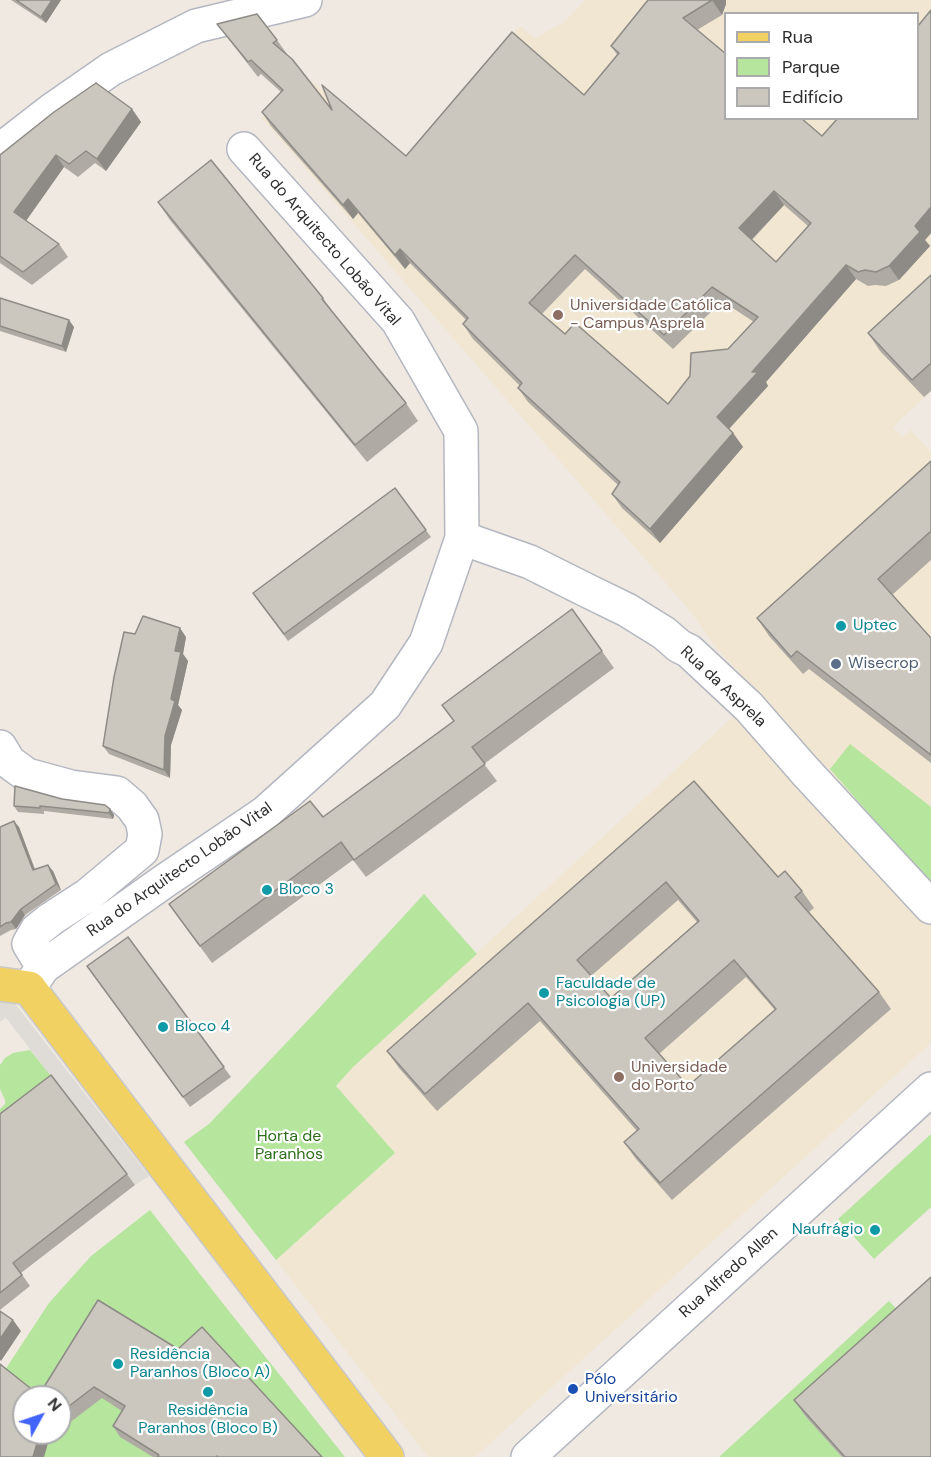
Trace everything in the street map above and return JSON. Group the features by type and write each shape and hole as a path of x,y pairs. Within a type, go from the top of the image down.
{"main road":[{"path":"24,980 387,1457"}],"street":[{"path":"4,141 111,69 196,26 305,0"},
{"name":"Rua do Arquitecto Lobão Vital","path":"24,980 265,813 386,705 426,643 462,538 461,431 398,321 244,148"},
{"name":"Rua da Asprela","path":"462,538 530,562 627,610 689,651 749,707 931,907"},
{"path":"0,747 9,762 27,775 71,788 117,793 132,806 142,820 145,834 142,849 88,895 37,930 29,944 24,980"},
{"name":"Rua Alfredo Allen","path":"528,1457 931,1089"}],"shaded area":[{"path":"585,0 931,0 931,391 893,427 902,437 911,430 931,452 931,893 778,714 713,644 691,612 262,118 304,75 407,162 520,26 535,38 564,22"},
{"name":"Universidade do Porto","path":"737,713 931,925 931,1043 475,1457 428,1457 276,1260 395,1153 336,1086 353,1067"},
{"path":"0,997 13,1001 149,1176 135,1185 6,1018 0,1022"}],"green space":[{"path":"850,744 931,807 931,885 830,769"},
{"name":"Horta de Paranhos","path":"424,894 477,954 353,1067 336,1086 395,1153 276,1260 184,1142 209,1124"},
{"path":"30,1050 53,1078 0,1119 0,1109 5,1104 5,1100 0,1089 0,1065 13,1053"},
{"path":"931,1134 931,1207 874,1259 838,1219"},
{"path":"150,1210 345,1457 25,1457 22,1445 72,1445 72,1385 12,1385 12,1410 0,1367 5,1370 49,1303 91,1256"},
{"path":"889,1301 910,1323 806,1417 842,1457 719,1457"}],"building":[{"path":"16,0 52,0 41,17"},
{"name":"Universidade Católica - Campus Asprela","path":"648,0 712,0 683,18 724,52 724,120 803,120 822,136 836,120 919,120 919,25 931,10 931,207 915,226 920,232 889,266 876,272 865,270 858,272 846,265 752,372 758,372 717,417 733,433 650,529 612,494 620,482 518,388 522,383 463,324 468,318 400,249 395,255 348,199 343,205 262,112 283,90 251,60 248,62 217,24 257,14 277,40 273,43 292,59 332,110 322,85 406,156 512,32 584,95 619,53 611,46","holes":["774,191 811,223 776,262 739,228","575,255 664,335 712,287 758,317 728,349 691,353 690,376 668,404 575,323 565,334 529,303"]},
{"path":"96,83 132,109 97,159 86,151 69,164 56,155 14,212 59,244 23,272 0,256 0,155 54,112"},
{"path":"211,160 406,403 355,445 158,202"},
{"path":"931,275 931,363 912,380 868,333"},
{"path":"0,298 69,320 62,346 0,326"},
{"name":"Uptec","path":"931,461 931,531 878,579 931,638 931,755 797,651 791,657 757,618"},
{"path":"395,488 426,530 284,634 253,593"},
{"path":"572,609 602,651 472,747 485,764 354,860 341,842 200,946 169,904 310,801 323,817 454,721 442,705"},
{"path":"143,616 180,628 175,651 181,652 171,699 175,701 165,736 164,770 103,746 124,632 135,634"},
{"name":"Faculdade de Psicologia (UP)","path":"694,781 778,877 785,871 802,891 795,897 879,992 660,1183 624,1142 639,1129 528,1003 425,1094 387,1051","holes":["666,882 699,921 611,998 577,960","734,960 776,1009 688,1086 645,1038"]},
{"path":"15,786 62,799 105,805 110,809 109,813 40,806 40,808 14,806"},
{"path":"14,821 33,870 48,865 56,884 21,909 11,922 0,927 0,827"},
{"name":"Bloco 4","path":"128,937 224,1067 183,1097 87,966"},
{"path":"51,1075 127,1174 13,1263 22,1275 0,1293 0,1114"},
{"path":"931,1277 931,1457 845,1457 794,1400"},
{"path":"98,1300 178,1349 202,1327 322,1457 157,1457 159,1455 113,1426 125,1406 94,1387 72,1404 72,1385 45,1385"},
{"path":"0,1311 13,1320 0,1339"},
{"path":"0,1364 26,1385 12,1385 12,1445 36,1445 33,1457 0,1457"}],"place":[{"name":"Universidade Católica - Campus Asprela","path":"558,315"},
{"name":"Uptec","path":"841,626"},
{"name":"Wisecrop","path":"836,664"},
{"name":"Bloco 3","path":"267,890"},
{"name":"Faculdade de Psicologia (UP)","path":"544,993"},
{"name":"Bloco 4","path":"163,1027"},
{"name":"Universidade do Porto","path":"619,1077"},
{"name":"Naufrágio","path":"875,1230"},
{"name":"Residência Paranhos (Bloco A)","path":"118,1364"},
{"name":"Pólo Universitário","path":"573,1389"},
{"name":"Residência Paranhos (Bloco B)","path":"208,1392"}]}
